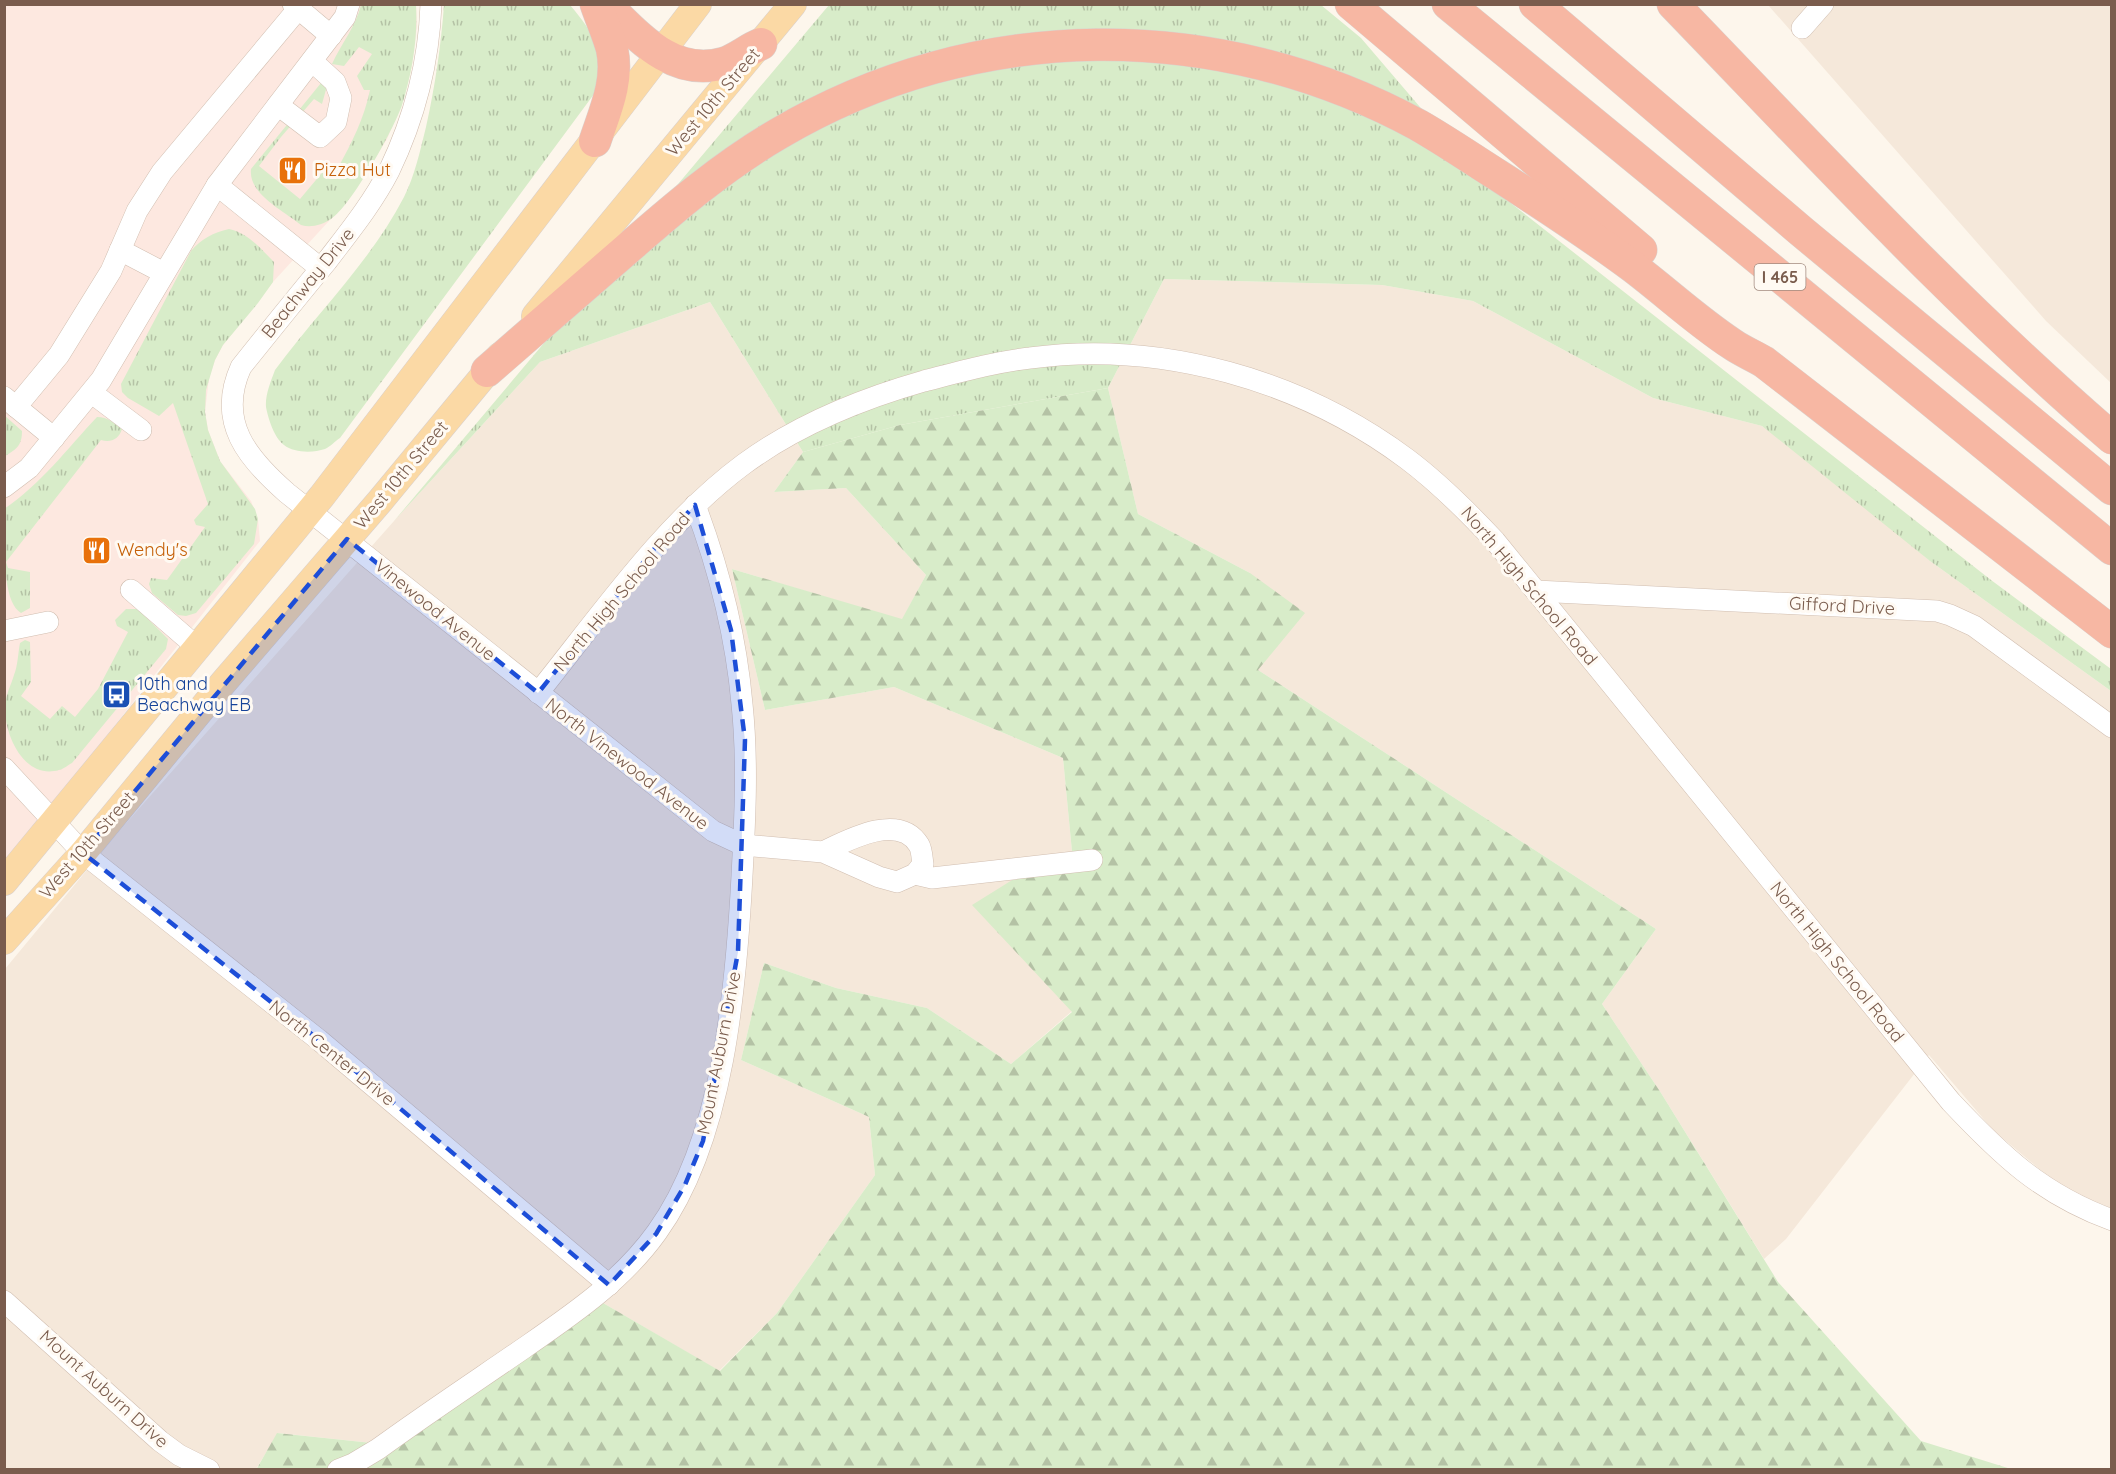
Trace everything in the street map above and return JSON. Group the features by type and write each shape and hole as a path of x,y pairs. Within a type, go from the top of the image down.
{"highway":[{"path":"595,141 612,91 614,78 611,49 596,4"},
{"path":"605,4 660,54 683,64 709,66 735,58 761,44"},
{"path":"1351,4 1741,334 1764,362"},
{"name":"I 465","path":"1448,4 2112,549"},
{"name":"I 465","path":"1535,4 1810,238 2112,489"},
{"path":"1673,4 1910,249 2024,360 2112,438"},
{"path":"487,371 677,205 775,136 820,110 902,76 955,62 1017,51 1104,44 1192,49 1238,57 1329,84 1381,106 1421,127 1549,209 1633,267 1732,344 1764,362 2112,632"}],"main road":[{"name":"West 10th Street","path":"4,941 83,853 231,674 595,141 698,4"},
{"name":"West 10th Street","path":"4,882 198,648 330,526 487,371 544,306 793,4"}],"street":[{"path":"4,487 29,468 92,393 217,184 345,17 349,4"},
{"name":"Beachway Drive","path":"330,526 276,484 250,457 235,425 232,393 241,367 366,208 388,172 413,111 420,85 428,49 431,4"},
{"path":"1802,28 1823,4"},
{"path":"54,438 10,402 59,355 111,271 137,211 162,172 296,7 331,36"},
{"path":"278,105 320,137 336,122 341,98 335,82 312,62"},
{"path":"217,184 320,268"},
{"path":"120,250 164,273"},
{"name":"North High School Road","path":"538,693 659,543 695,505 743,464 790,434 871,398 978,366 1032,357 1076,354 1153,358 1218,370 1270,386 1321,407 1379,439 1424,472 1465,509 1536,591 1951,1102 1994,1148 2026,1175 2054,1194 2112,1220"},
{"path":"92,393 141,430"},
{"name":"Mount Auburn Drive","path":"338,1470 378,1449 589,1303 609,1285 662,1226 685,1185 703,1141 720,1070 738,952 746,758 740,685 731,630 721,585 695,505"},
{"name":"Vinewood Avenue","path":"330,526 538,693"},
{"path":"131,590 198,648"},
{"name":"Gifford Drive","path":"1536,591 1937,611 1974,626 2112,727"},
{"path":"4,631 48,622"},
{"name":"North Vinewood Avenue","path":"538,693 713,831 743,845 823,852 897,882 915,874 923,864 919,846 909,836 889,828 874,830 823,852"},
{"name":"North Center Drive","path":"4,768 83,853 319,1040 609,1285"},
{"path":"915,874 932,878 1092,860"},
{"name":"Mount Auburn Drive","path":"4,1301 167,1446 209,1470"}],"highlighted area":[{"path":"695,505 731,630 745,740 738,952 703,1141 685,1185 656,1234 609,1285 319,1040 83,853 347,539 538,693 659,543"}],"shaded area":[{"path":"5,5 416,5 417,26 412,65 401,106 387,139 350,198 273,282 223,345 209,378 205,412 208,430 220,461 251,501 258,519 260,541 5,865"},
{"path":"1768,5 2111,5 2111,383 2046,321"},
{"path":"1164,279 1382,285 1473,301 1653,398 1762,426 1823,468 1930,561 2111,691 2111,1208 2063,1189 1993,1130 1929,1055 1786,1239 1764,1259 1661,1093 1602,1004 1656,929 1258,670 1250,573 1138,514 1108,388"},
{"path":"710,302 803,452 774,492 846,488 926,575 902,620 732,569 765,710 894,687 1063,758 1073,862 973,905 1072,1011 1011,1064 927,1008 836,988 764,963 741,1060 869,1117 875,1175 777,1313 719,1371 603,1303 372,1443 278,1433 256,1469 5,1470 5,969 120,830 394,521 540,362"}],"green space":[{"path":"361,5 416,5 415,43 406,93 390,131 371,166 349,199 328,221 313,226 301,225 261,194 255,186 251,169 321,83 327,86 322,104 314,99 259,166 300,199 326,168 334,172 338,168 361,121 370,90 364,90 357,76 372,54 359,47 344,66 332,64 356,20"},
{"path":"444,5 570,5 586,25 595,42 599,61 600,86 340,438 327,448 320,450 309,452 293,450 280,442 270,422 266,402 270,383 275,370 376,243 408,189 417,163 429,112"},
{"path":"829,5 1321,5 1361,38 1484,182 1991,580 2111,669 2111,691 1930,561 1762,426 1653,398 1473,301 1382,285 1164,279 1108,388 900,425 803,452 710,302 540,362 394,521"},
{"path":"229,229 259,246 274,262 273,282 223,345 215,360 206,390 205,412 208,430 220,461 255,509 258,519 254,544 196,613 186,616 178,615 152,593 149,584 151,578 167,580 205,527 196,525 194,520 208,504 173,403 159,416 128,398 122,392 121,384 191,251 208,237"},
{"path":"1108,388 1138,514 1250,573 1305,613 1258,670 1656,929 1602,1004 1661,1093 1778,1282 1921,1441 2011,1469 256,1470 277,1433 372,1443 603,1303 720,1371 777,1313 875,1175 869,1117 741,1060 764,963 836,988 927,1008 1011,1064 1072,1012 972,905 1017,877 1073,862 1063,758 894,687 765,710 732,569 902,619 926,575 846,488 774,492 803,452 900,425"},
{"path":"4,415 22,431 18,446 5,456"},
{"path":"97,417 108,419 122,429 119,435 111,440 101,440 6,562 8,568 30,572 30,608 21,613 14,606 7,581 4,550 4,509 30,489"},
{"path":"126,609 138,609 168,639 166,649 72,763 59,770 47,771 26,762 12,742 5,706 20,643 25,640 30,642 31,682 21,696 50,719 62,706 75,717 98,689 128,632 117,626 115,620"}],"place":[{"name":"Pizza Hut","path":"293,170"},
{"name":"Wendy's","path":"96,550"},
{"name":"10th and Beachway EB","path":"116,694"}]}
